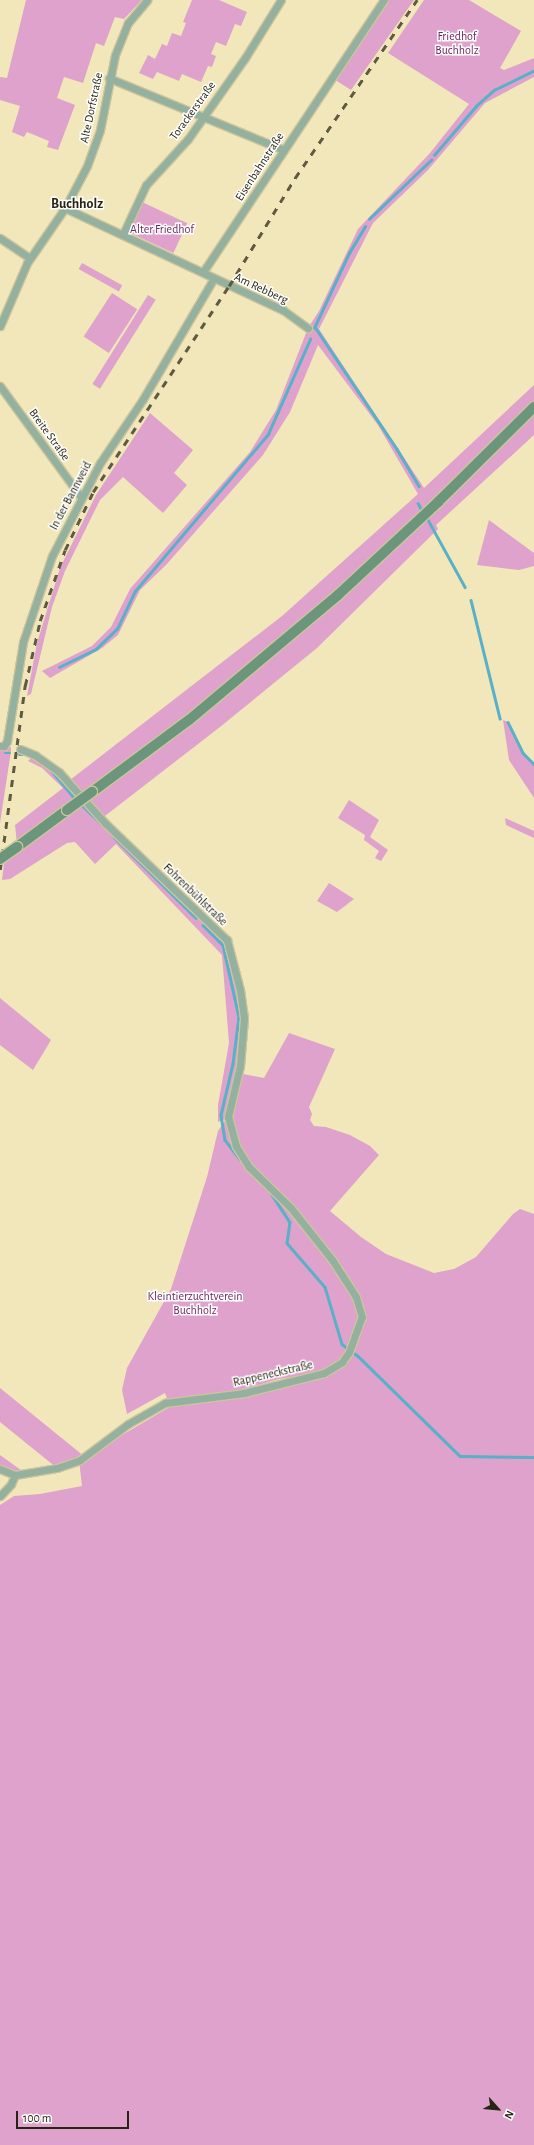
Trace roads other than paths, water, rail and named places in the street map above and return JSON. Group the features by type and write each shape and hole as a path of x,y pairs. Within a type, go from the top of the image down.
{"main road":[{"path":"0,860 189,720 268,656 418,522 534,407"}],"street":[{"name":"Alte Dorfstraße","path":"0,326 3,308 30,258 65,208 93,153 109,78 125,29 147,0"},
{"name":"Torackerstraße","path":"123,234 146,186 188,139 282,0"},
{"name":"Eisenbahnstraße","path":"203,272 384,0"},
{"path":"109,78 203,118 284,150"},
{"path":"65,208 203,272"},
{"path":"0,238 30,258"},
{"name":"Am Rebberg","path":"203,272 283,310 308,328"},
{"name":"In der Bannweid","path":"2,746 23,642 33,608 52,556 81,498 214,278"},
{"name":"Breite Straße","path":"0,386 81,498"},
{"name":"Fohrenbühlstraße","path":"20,749 35,755 59,772 106,824 227,940 240,990 244,1018 240,1066 228,1117 236,1146 249,1167 291,1208"},
{"name":"Rappeneckstraße","path":"15,1475 57,1468 80,1460 128,1424 164,1404 177,1400 244,1393 281,1382 315,1377 342,1362 350,1350 362,1317 356,1298 333,1261 291,1208"},
{"path":"0,1469 15,1475 11,1484 0,1496"}],"waterway":[{"path":"434,155 476,106 494,90 533,71"},
{"path":"369,219 431,160"},
{"path":"314,328 349,253 365,226"},
{"path":"315,327 397,449 419,486"},
{"path":"59,667 96,649 117,629 135,591 268,434 310,339"},
{"path":"418,503 423,512"},
{"path":"426,516 465,587"},
{"path":"471,600 500,718"},
{"path":"508,722 523,753 534,764"},
{"path":"5,753 10,753"},
{"path":"19,755 25,755"},
{"path":"51,770 76,800"},
{"path":"80,803 101,823"},
{"path":"114,837 196,918"},
{"path":"203,925 223,945 239,1017 233,1064 221,1115 225,1140 240,1159"},
{"path":"269,1190 290,1222 287,1243 325,1287 342,1344 358,1356 460,1456 534,1457"}],"railway":[{"path":"0,870 25,686 40,621 65,550 93,492 229,286 295,178 417,0"}],"district":[{"name":"Buchholz","path":"77,204"}],"park label":[{"name":"Friedhof Buchholz","path":"457,44"},
{"name":"Alter Friedhof","path":"162,230"},
{"name":"Kleintierzuchtverein Buchholz","path":"195,1304"}]}
